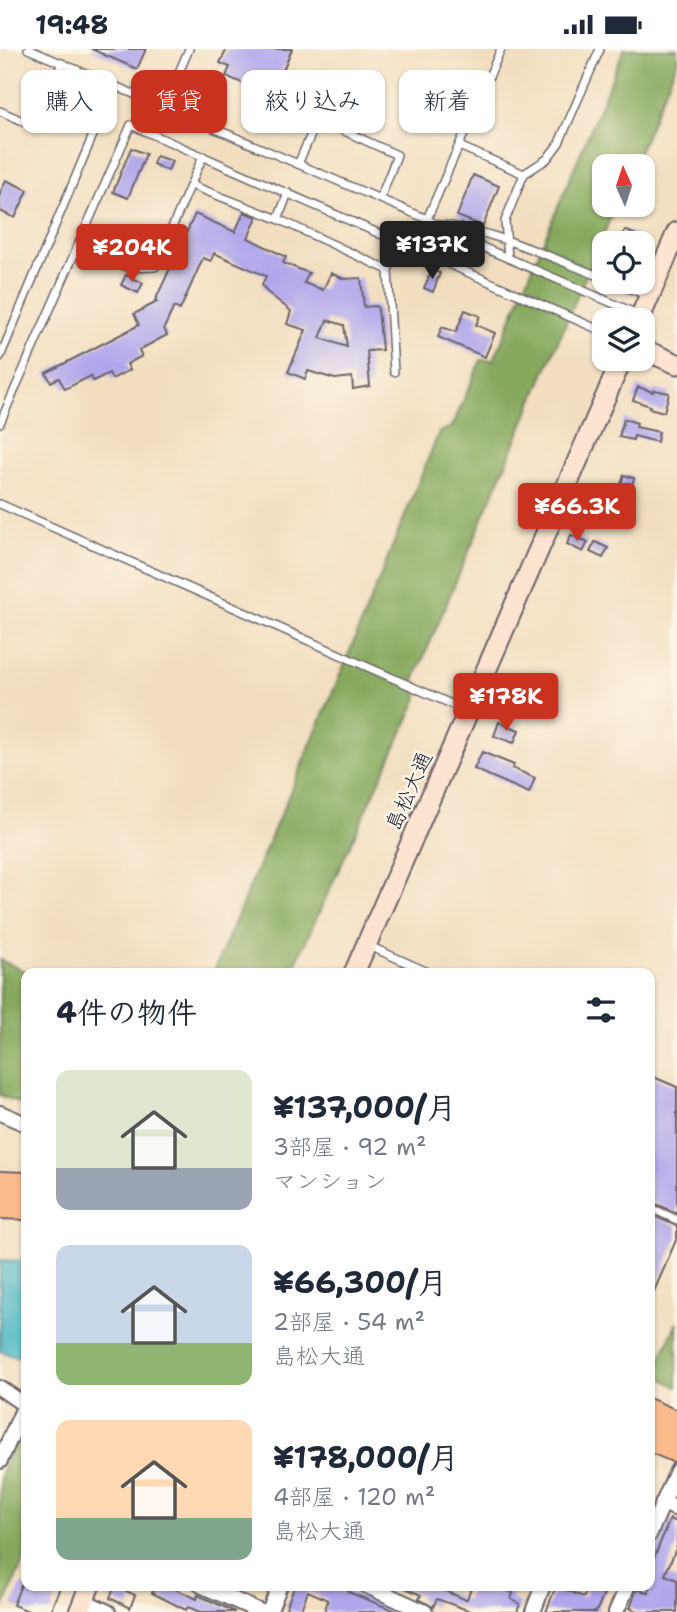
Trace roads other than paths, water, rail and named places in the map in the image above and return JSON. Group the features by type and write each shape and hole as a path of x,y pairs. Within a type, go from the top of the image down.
{"highway":[{"path":"0,1185 21,1186"},
{"path":"0,1205 21,1206"},
{"path":"0,1221 21,1222"},
{"path":"655,1416 677,1425"},
{"path":"655,1440 677,1449"}],"street":[{"path":"644,308 677,232"},
{"path":"655,355 677,364"},
{"name":"島松大通","path":"356,968 617,371"},
{"path":"0,1113 21,1122"},
{"path":"0,1388 21,1402"},
{"path":"0,1461 21,1414"},
{"path":"655,1527 670,1506 677,1471"},
{"path":"214,1591 261,1612"},
{"path":"269,1612 278,1591"},
{"path":"378,1591 425,1612"},
{"path":"533,1612 541,1591"},
{"path":"616,1612 625,1591"},
{"path":"85,1599 108,1612"}],"lane":[{"path":"28,49 79,70"},
{"path":"180,70 189,49"},
{"path":"427,219 501,49"},
{"path":"508,258 505,221 524,174 547,159 559,143 600,49"},
{"path":"0,111 34,126 62,63"},
{"path":"298,164 318,119 397,155 380,199"},
{"path":"0,423 131,125 592,327"},
{"path":"0,357 94,133"},
{"path":"225,133 427,219 452,234 618,308"},
{"path":"459,146 524,174"},
{"path":"76,249 131,268 155,267 203,156"},
{"path":"191,185 278,219 388,270"},
{"path":"278,219 288,193"},
{"path":"440,225 456,226 507,242 592,274"},
{"path":"394,372 388,270 400,243"},
{"path":"644,294 649,296"},
{"path":"0,504 468,711"},
{"path":"367,945 419,968"},
{"path":"655,1210 677,1220"}],"water":[{"path":"0,1260 21,1261 21,1349 18,1358 0,1351"}]}
